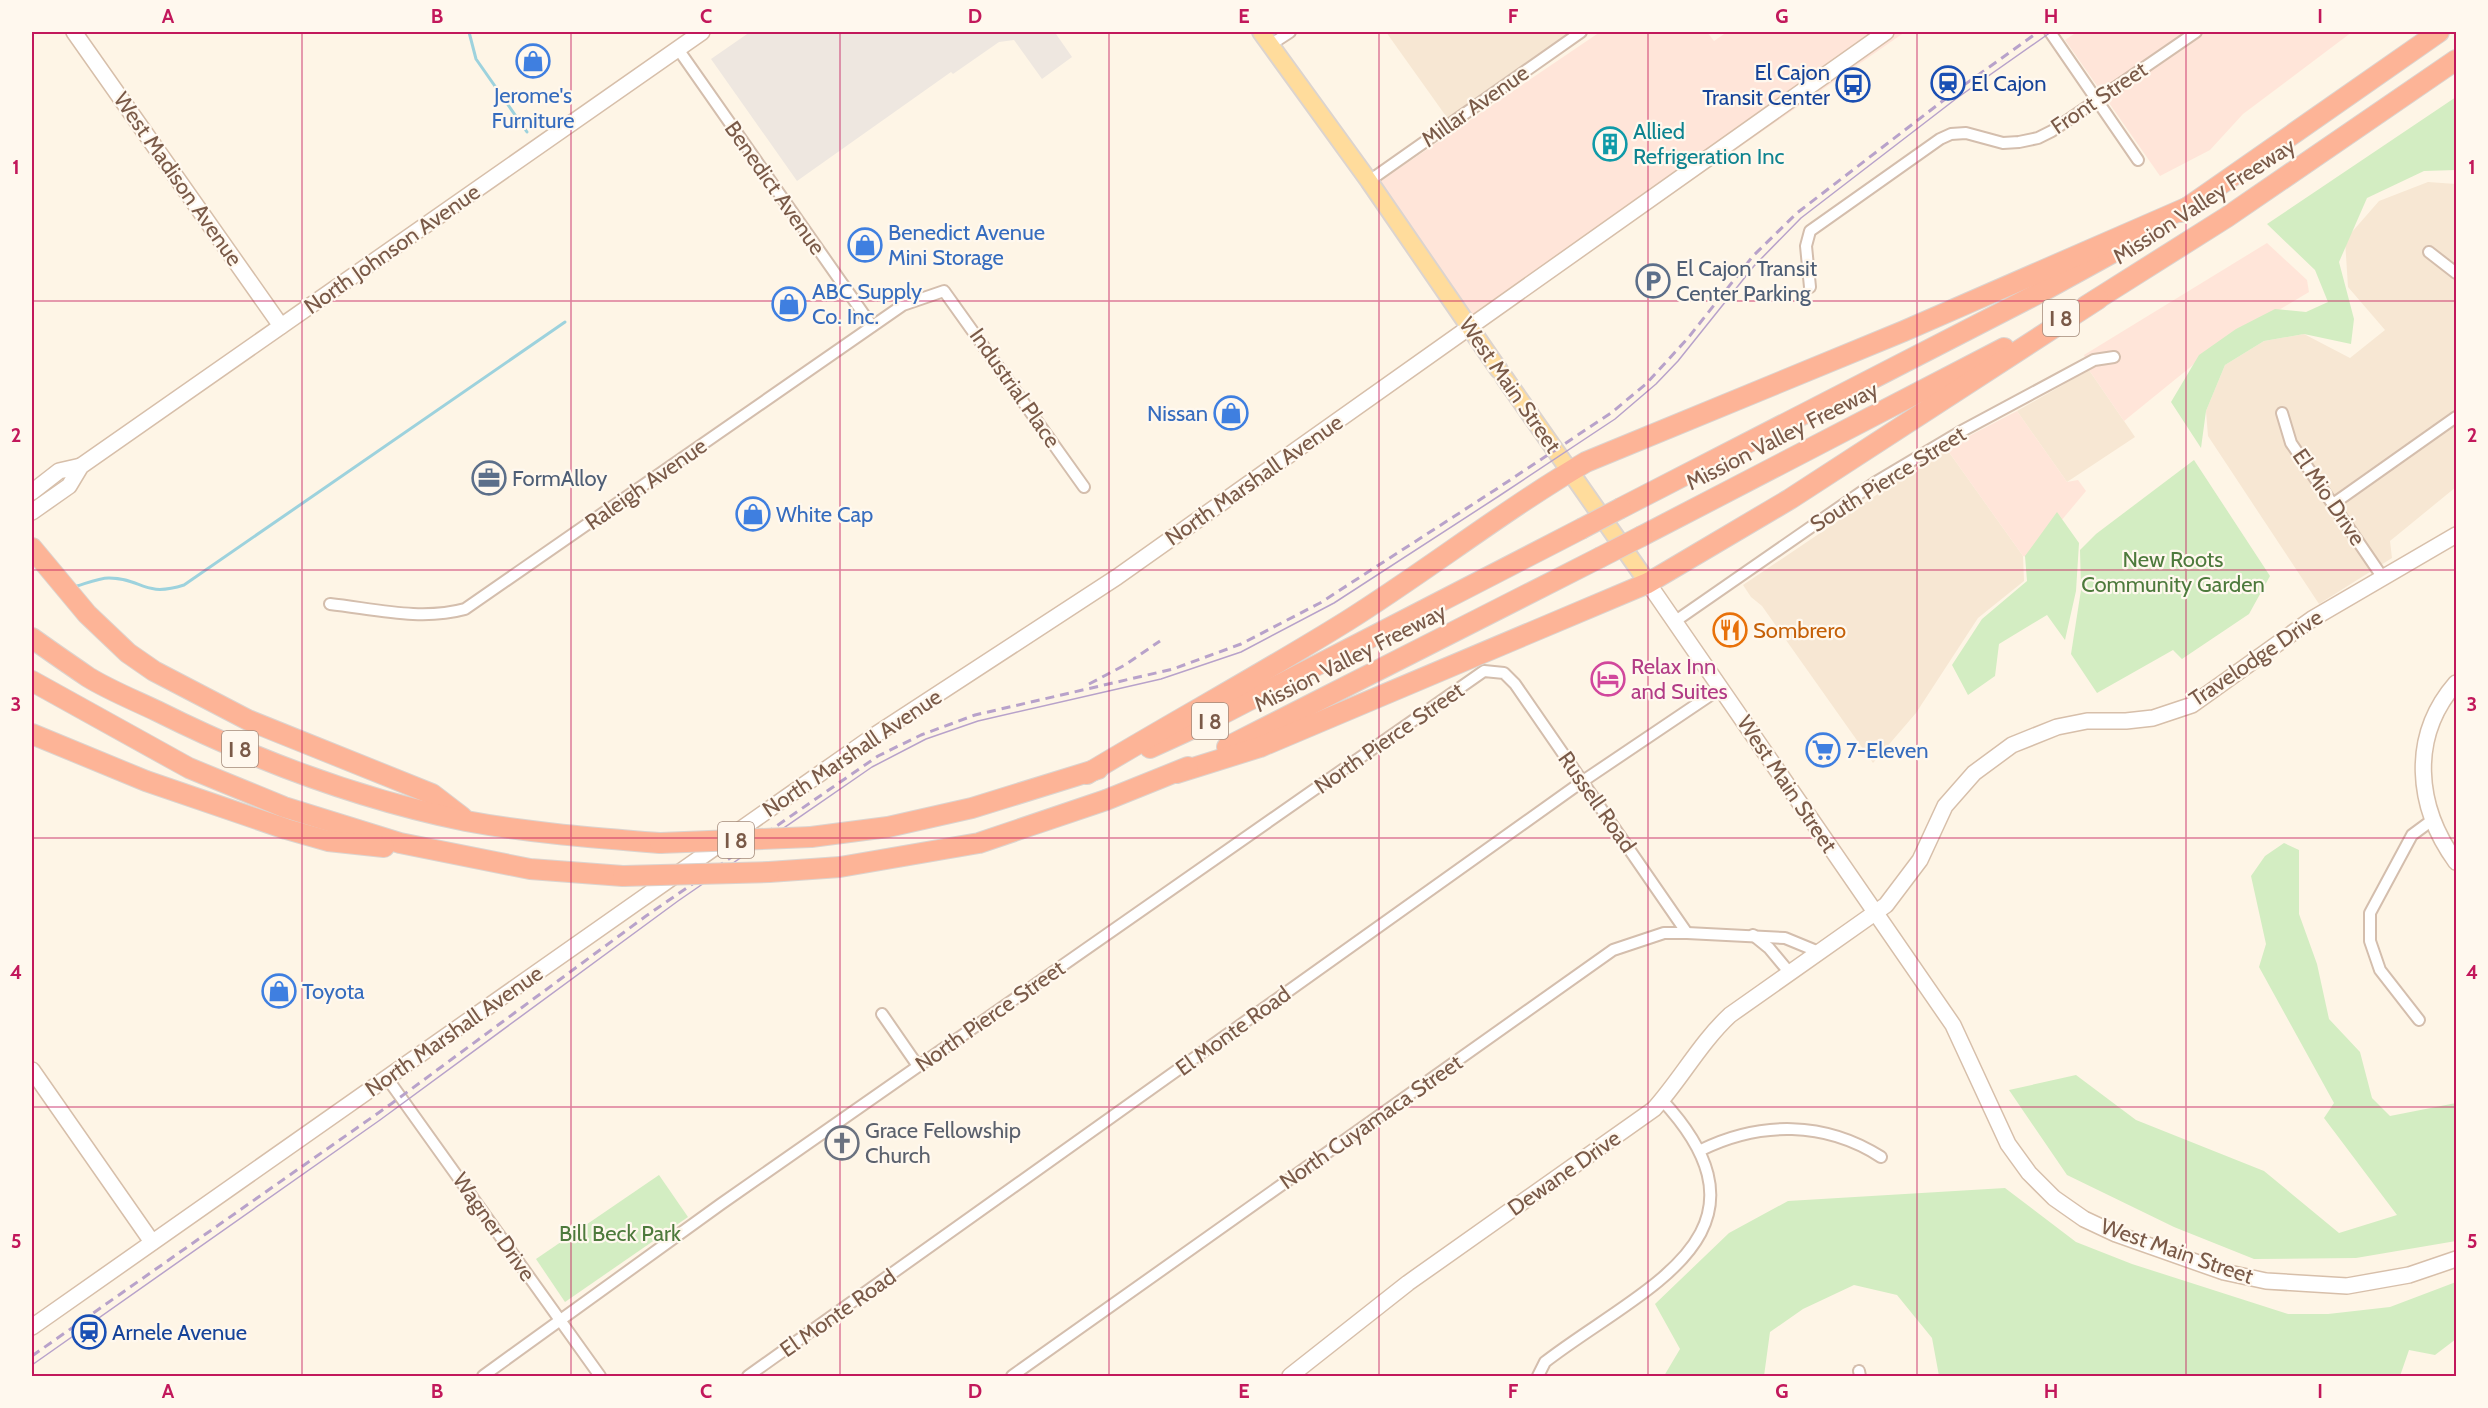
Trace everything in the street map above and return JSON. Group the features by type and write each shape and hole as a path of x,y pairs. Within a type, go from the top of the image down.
{"highway":[{"name":"Mission Valley Freeway","path":"32,638 90,678 189,727 272,763 393,804 466,821 560,835 660,843 811,837 888,827 972,808 1087,774 1205,723 2043,291 2193,205 2439,32"},
{"name":"Mission Valley Freeway","path":"32,681 189,768 284,807 400,843 530,869 623,876 769,873 840,867 979,843 1096,804 1177,773 1642,536 2097,299 2227,217 2457,60"},
{"path":"1087,774 1347,621 1446,557 1547,484 1586,462 1904,331 2193,205"},
{"path":"1177,773 1271,742 1648,583 1790,499 2097,299"},
{"path":"32,548 87,614 128,653 154,671 248,720 432,794 466,821"},
{"path":"32,734 186,795 328,841 464,856"}],"main road":[{"name":"West Madison Avenue","path":"74,32 281,326"},
{"name":"North Johnson Avenue","path":"32,492 59,471 81,466 702,32"},
{"name":"North Marshall Avenue","path":"32,1328 875,735 1117,577 1886,32"},
{"name":"West Main Street","path":"1265,38 1369,181 1953,1025 1999,1128 2013,1151 2041,1186 2084,1219 2116,1234 2224,1272 2266,1281 2347,1286 2409,1275 2457,1259"},
{"name":"North Johnson Avenue","path":"32,513 69,486 81,466"},
{"name":"Travelodge Drive","path":"1875,915 1886,905 1920,860 1945,806 1974,773 2012,746 2056,726 2087,720 2126,721 2153,718 2192,705 2312,619 2457,535"},
{"path":"2457,683 2438,710 2425,749 2423,778 2431,820 2457,862"},
{"path":"1819,952 1875,915"},
{"name":"Dewane Drive","path":"1290,1377 1407,1284 1629,1127 1662,1100 1708,1035 1730,1015 1819,952"},
{"path":"32,1070 152,1242"}],"street":[{"path":"1265,38 1290,32"},
{"name":"Millar Avenue","path":"1369,181 1581,32"},
{"path":"2050,32 2138,160"},
{"name":"Front Street","path":"1810,287 1806,246 1810,231 1940,139 1966,133 2003,143 2038,138 2196,32"},
{"name":"Benedict Avenue","path":"678,49 872,326"},
{"path":"2429,252 2457,273"},
{"name":"Raleigh Avenue","path":"330,604 417,615 442,615 465,609 903,305 944,291"},
{"name":"Industrial Place","path":"944,291 1084,487"},
{"name":"South Pierce Street","path":"1674,622 1876,482 1960,432 2094,360 2114,357"},
{"name":"El Mio Drive","path":"2282,413 2291,442 2383,578"},
{"path":"2333,504 2457,417"},
{"name":"North Pierce Street","path":"483,1377 918,1066 1484,671 1504,673"},
{"name":"Russell Road","path":"1504,673 1583,781 1687,933"},
{"name":"El Monte Road","path":"748,1377 1583,781 1721,688"},
{"path":"2419,1020 2380,970 2370,941 2370,913 2412,835 2431,820"},
{"name":"North Cuyamaca Street","path":"1012,1377 1613,950 1664,933 1687,933 1753,934 1785,938 1819,952"},
{"path":"1753,934 1770,948 1789,972"},
{"path":"882,1014 918,1066"},
{"name":"Wagner Drive","path":"387,1078 600,1377"},
{"path":"1538,1374 1552,1356 1673,1271 1692,1248 1705,1225 1709,1212 1707,1165 1687,1126 1662,1100"},
{"path":"1701,1150 1726,1138 1770,1128 1794,1128 1839,1136 1861,1144 1881,1157"}],"shaded area":[{"path":"750,32 1058,32 1056,34 1072,57 1042,79 1014,40 999,42 953,74 951,72 797,181 711,59"},
{"path":"1386,32 1574,32 1448,119"},
{"path":"1600,32 1707,32 1714,41 1727,32 1905,32 1480,328 1376,184"},
{"path":"2077,32 2352,32 2243,114 2210,150 2160,176 2065,40"},
{"path":"2428,182 2456,184 2456,487 2390,541 2392,558 2319,604 2208,436 2206,411 2225,365 2264,341 2304,334 2350,358 2385,330 2348,287 2345,240 2379,201"},
{"path":"2267,243 2307,280 2309,292 2209,352 2124,421 2089,370 2084,355"},
{"path":"2089,370 2135,437 2067,482 2017,411"},
{"path":"2017,411 2067,482 2078,480 2086,491 2030,558 2023,556 1946,448"},
{"path":"1946,448 2023,556 2024,581 1978,618 1916,713 1873,763 1762,606 1751,597 1743,585"}],"green space":[{"path":"2456,97 2456,170 2424,171 2367,198 2339,262 2354,319 2351,344 2304,334 2264,341 2225,365 2206,411 2201,448 2171,402 2199,355 2236,329 2275,309 2306,312 2328,302 2315,270 2267,224"},
{"name":"New Roots Community Garden","path":"2194,460 2270,576 2249,614 2182,659 2173,650 2097,693 2071,654 2081,590 2080,550 2096,534"},
{"path":"2057,512 2079,543 2076,591 2065,640 2047,615 1999,644 1995,676 1968,695 1952,665 1982,619 2027,581 2025,556"},
{"path":"2284,843 2299,850 2299,914 2317,964 2329,1019 2360,1052 2372,1098 2390,1116 2456,1103 2456,1241 2356,1258 2254,1259 2174,1227 2067,1175 2009,1090 2076,1075 2136,1120 2264,1171 2339,1233 2397,1215 2324,1118 2334,1103 2259,967 2266,944 2251,876 2265,856"},
{"name":"Bill Beck Park","path":"659,1175 688,1217 565,1302 536,1259"},
{"path":"2005,1188 2076,1242 2132,1264 2288,1314 2328,1314 2390,1307 2456,1282 2456,1339 2435,1355 2409,1350 2400,1376 1939,1376 1932,1338 1897,1295 1854,1285 1803,1309 1770,1332 1764,1376 1664,1376 1680,1349 1655,1304 1729,1233 1788,1201"}],"waterway":[{"path":"469,32 476,59 527,132"},
{"path":"77,586 109,578 160,589 184,585 565,322"}],"tram line":[{"path":"32,1365 380,1120 678,901 872,767 926,739 978,721 1161,679 1241,652 1334,603 1499,496 1615,419 1656,384 1678,361 1754,266 1801,218 1957,98 2051,32"}],"railway":[{"path":"32,1356 391,1104 646,916 878,756 921,735 975,715 1173,669 1241,644 1320,603 1495,490 1611,413 1646,384 1688,338 1753,256 1797,213 1953,93 2038,32"},
{"path":"1089,684 1125,665 1160,641"}],"place":[{"name":"Jerome's Furniture","path":"533,61"},
{"name":"El Cajon","path":"1948,83"},
{"name":"El Cajon Transit Center","path":"1853,85"},
{"name":"Allied Refrigeration Inc","path":"1610,144"},
{"name":"Benedict Avenue Mini Storage","path":"865,245"},
{"name":"El Cajon Transit Center Parking","path":"1653,281"},
{"name":"ABC Supply Co. Inc.","path":"789,304"},
{"name":"Nissan","path":"1231,413"},
{"name":"FormAlloy","path":"489,478"},
{"name":"White Cap","path":"753,514"},
{"name":"Sombrero","path":"1730,630"},
{"name":"Relax Inn and Suites","path":"1608,679"},
{"name":"7-Eleven","path":"1823,750"},
{"name":"Toyota","path":"279,991"},
{"name":"Grace Fellowship Church","path":"842,1143"},
{"name":"Arnele Avenue","path":"89,1332"}]}
